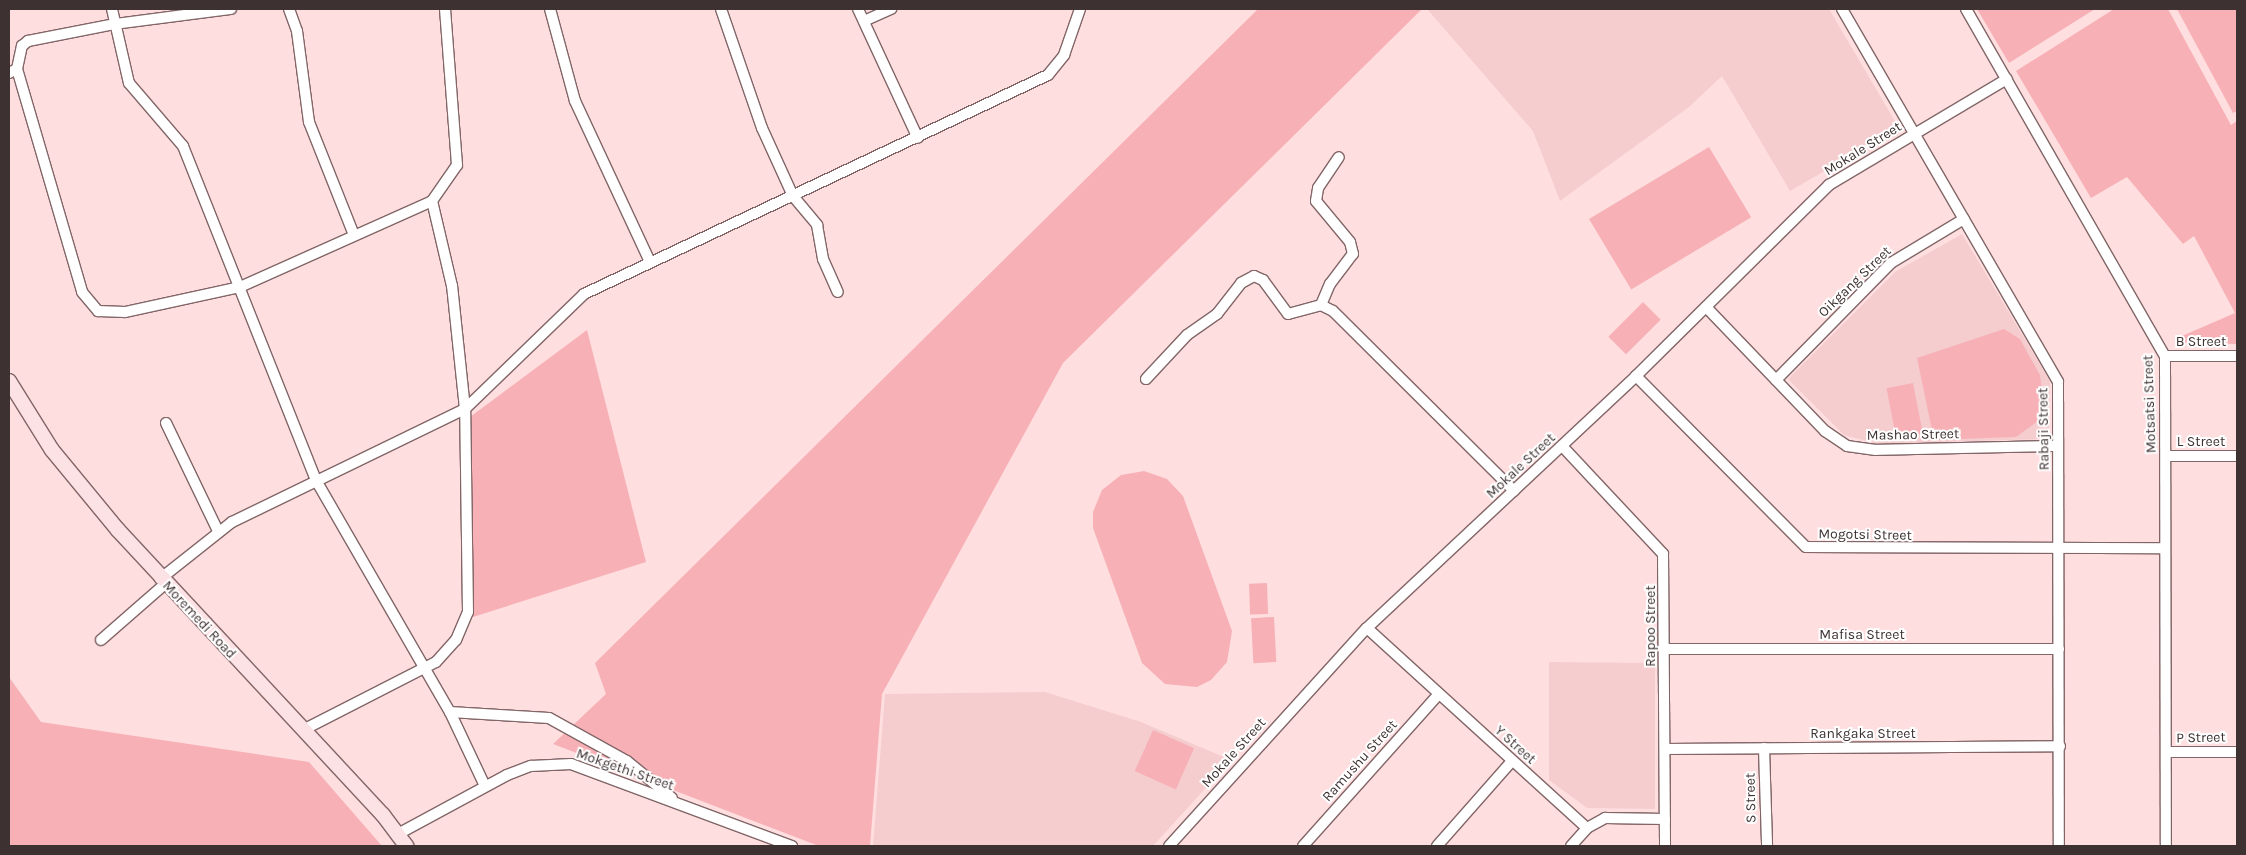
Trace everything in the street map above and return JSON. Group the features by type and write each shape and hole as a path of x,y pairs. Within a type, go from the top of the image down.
{"street":[{"path":"112,9 129,83 183,146 317,482 450,712 485,786"},
{"path":"231,9 116,24 28,41 22,46 13,71 82,292 92,307 125,312 240,287 432,201 457,164 445,9"},
{"path":"288,9 297,31 308,122 354,235"},
{"path":"550,9 575,101 650,262"},
{"path":"721,9 762,128 793,196 817,225 823,259 838,292"},
{"path":"858,9 918,138"},
{"path":"864,21 891,9"},
{"path":"101,640 218,531 465,409 576,299 650,262 918,138 1048,75 1064,55 1080,9"},
{"name":"Rabaji Street","path":"1842,9 2056,375 2059,549 2059,846"},
{"name":"Motsatsi Street","path":"1966,9 2165,356 2166,846"},
{"path":"1915,133 2007,79"},
{"name":"Mokale Street","path":"1169,846 1367,628 1562,447 1829,185 1915,133"},
{"path":"1321,305 1330,284 1353,254 1350,242 1316,201 1318,188 1339,157"},
{"path":"303,730 424,668 456,640 468,612 465,409 452,286 432,201"},
{"name":"Oikgang Street","path":"1776,380 1891,263 1964,219"},
{"path":"1146,379 1187,335 1217,314 1247,278 1263,280 1288,314 1321,305 1333,311 1514,491"},
{"name":"Mashao Street","path":"1706,307 1824,431 1859,449 2058,446"},
{"name":"B Street","path":"2165,356 2237,356"},
{"name":"Mogotsi Street","path":"1636,376 1806,547 2165,548"},
{"name":"Moremedi Road","path":"9,381 13,399 52,450 162,582 303,730 398,834 406,846"},
{"path":"166,423 218,531"},
{"name":"Rapoo Street","path":"1562,447 1663,554 1665,846"},
{"name":"L Street","path":"2166,456 2237,456"},
{"name":"Y Street","path":"1367,628 1438,695 1587,828"},
{"name":"Mafisa Street","path":"1665,649 2059,649"},
{"name":"Ramushu Street","path":"1302,846 1438,695"},
{"path":"450,712 549,718 644,772 675,802"},
{"name":"Rankgaka Street","path":"1665,749 2060,746"},
{"name":"S Street","path":"1764,748 1768,846"},
{"name":"P Street","path":"2166,752 2237,752"},
{"path":"1437,846 1512,761"},
{"name":"Mokgethi Street","path":"398,834 485,786 530,766 571,764 792,846"},
{"path":"1570,846 1587,828 1605,818 1665,819"}],"shaded area":[{"path":"1258,9 1422,9 1063,363 882,694 870,846 819,846 553,744 606,694 595,663"},
{"path":"1427,9 1829,9 1899,128 1790,191 1722,76 1689,107 1560,201 1533,131"},
{"path":"1977,9 2095,9 2009,63"},
{"path":"2114,9 2168,9 2231,125 2237,121 2237,344 2178,343 2175,339 2235,313 2194,236 2183,244 2127,177 2091,198 2016,71"},
{"path":"2177,9 2237,9 2237,111 2233,113"},
{"path":"1709,147 1751,217 1631,289 1589,219"},
{"path":"1962,234 2050,381 2049,430 2038,439 1878,444 1844,435 1788,379 1895,272"},
{"path":"1643,302 1661,320 1626,354 1608,337"},
{"path":"2004,329 2020,339 2040,375 2044,408 2038,421 2016,437 1934,440 1917,358"},
{"path":"587,330 646,562 473,617 470,417"},
{"path":"1913,383 1923,434 1896,439 1886,388"},
{"path":"1144,471 1167,479 1183,496 1232,631 1227,662 1211,680 1197,687 1165,684 1142,663 1093,528 1093,512 1102,490 1121,475"},
{"path":"1267,583 1268,614 1250,615 1249,584"},
{"path":"1274,617 1276,662 1253,663 1251,618"},
{"path":"1549,662 1655,663 1655,809 1587,808 1549,780"},
{"path":"9,677 41,722 309,762 382,846 9,846"},
{"path":"1045,692 1141,722 1231,760 1153,846 873,846 885,694"},
{"path":"1153,730 1194,748 1176,789 1135,771"}]}
